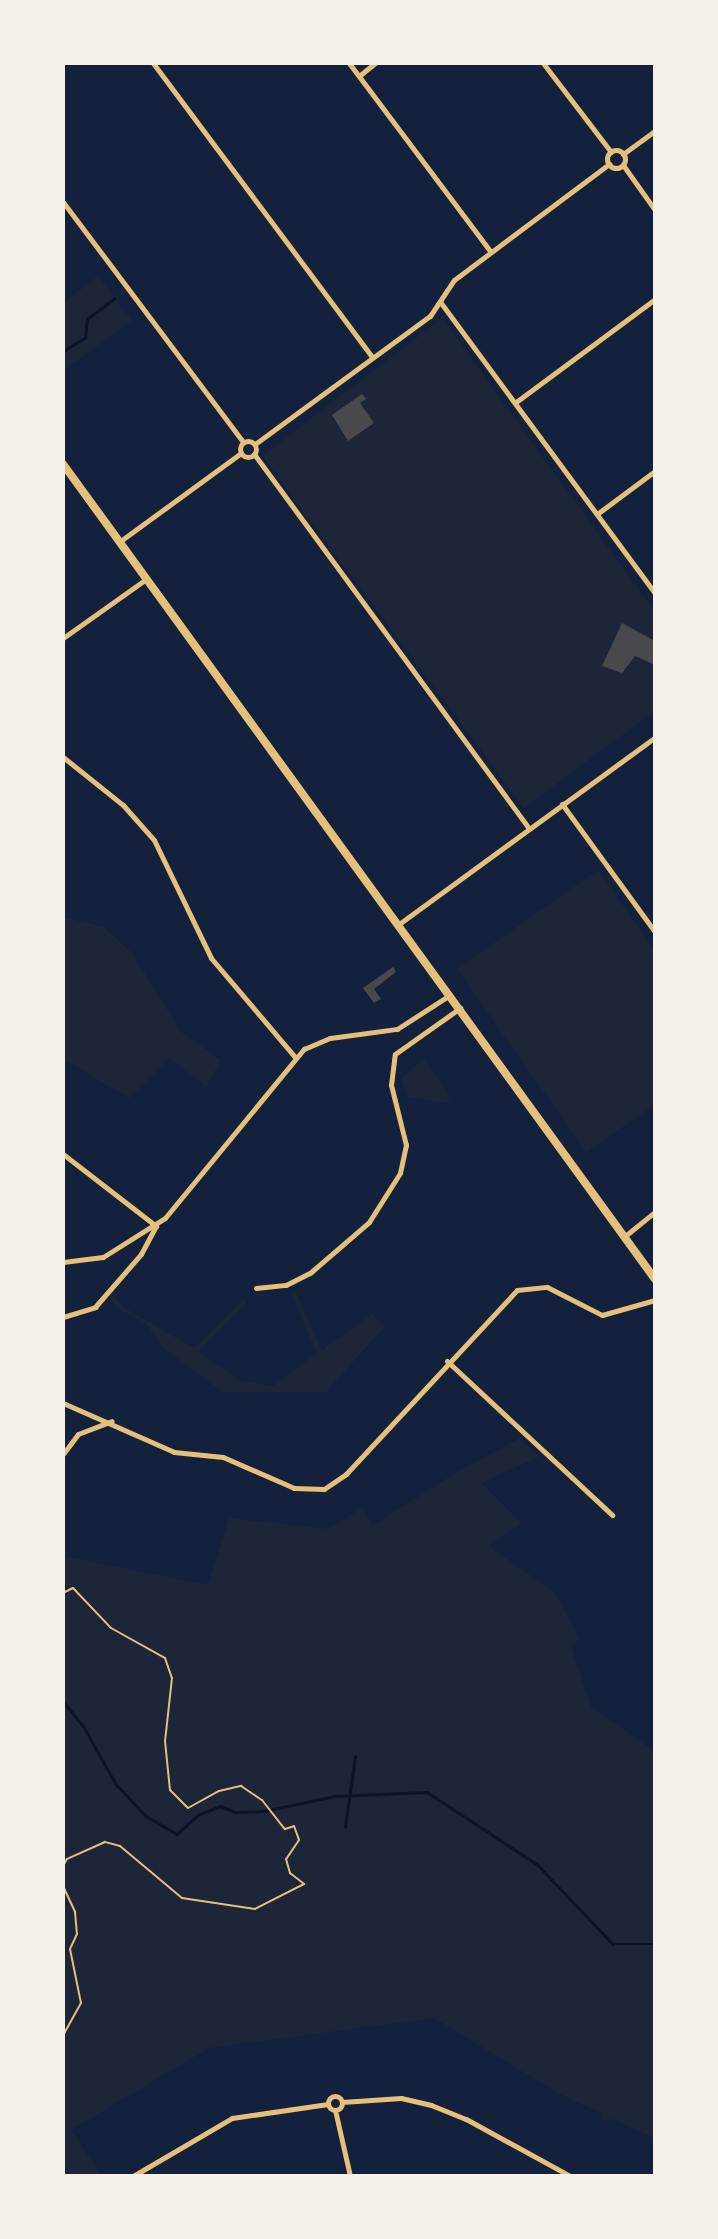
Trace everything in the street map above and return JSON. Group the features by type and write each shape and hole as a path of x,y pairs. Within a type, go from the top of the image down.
{"main road":[{"path":"63,464 655,1279"}],"street":[{"path":"153,63 372,357"},
{"path":"349,63 490,251"},
{"path":"359,76 375,63"},
{"path":"543,63 611,152 623,154 655,131"},
{"path":"609,164 611,152"},
{"path":"623,154 623,165 655,211"},
{"path":"243,442 255,443 372,357 441,303 454,280 609,164 623,165"},
{"path":"63,202 243,442 241,453"},
{"path":"516,402 655,299"},
{"path":"441,303 655,593"},
{"path":"255,443 254,454 529,828"},
{"path":"119,542 241,453 254,454"},
{"path":"597,514 655,471"},
{"path":"63,638 146,579"},
{"path":"398,924 655,737"},
{"path":"63,757 123,805 154,840 211,958 295,1057"},
{"path":"562,804 655,932"},
{"path":"63,1262 103,1257 156,1226 295,1057 330,1038 397,1029 450,995"},
{"path":"256,1289 286,1285 310,1273 369,1222 400,1172 406,1145 391,1085 395,1054 460,1008"},
{"path":"63,1154 156,1226"},
{"path":"625,1236 655,1212"},
{"path":"63,1317 88,1312 118,1285 154,1236 156,1226"},
{"path":"63,1403 112,1421 174,1452 223,1457 294,1488 324,1489 346,1474 446,1361 509,1295 526,1286 556,1290 602,1315 655,1300"},
{"path":"446,1361 612,1515"},
{"path":"63,1454 78,1434 112,1421"},
{"path":"328,2104 333,2096 342,2102 401,2098 431,2105 570,2176"},
{"path":"335,2110 342,2102"},
{"path":"133,2176 232,2118 328,2104 335,2110 350,2176"}],"path":[{"path":"63,1592 73,1588 111,1628 165,1658 172,1678 165,1741 170,1790 187,1808 219,1791 241,1786 262,1800 285,1829 294,1826 299,1840 286,1859 290,1873 304,1884 254,1909 244,1909 182,1898 127,1852 106,1842 67,1859 63,1866"},
{"path":"63,1886 75,1912 77,1934 70,1949 81,2003 63,2036"}],"shaded area":[{"path":"98,276 132,320 63,371 63,303"},
{"path":"442,318 655,612 655,711 524,808 262,456"},
{"path":"598,870 655,951 655,1105 586,1152 457,969"},
{"path":"63,917 104,927 132,953 181,1032 221,1060 206,1087 169,1058 129,1098 63,1059"},
{"path":"423,1059 449,1094 452,1104 407,1097 401,1079"},
{"path":"295,1291 322,1350 372,1314 385,1326 326,1392 222,1392 163,1348 147,1324 115,1307 111,1298 114,1294 121,1306 194,1348 243,1299 247,1303 198,1352 239,1380 273,1386 317,1353 291,1293"},
{"path":"519,1439 540,1456 482,1483 521,1523 489,1546 555,1593 580,1639 571,1646 591,1706 655,1752 655,2138 613,2119 602,2121 603,2114 558,2093 434,2018 209,2048 71,2130 102,2176 63,2176 63,1561 68,1557 208,1585 229,1518 329,1529 362,1508 372,1526 465,1467"}],"building":[{"path":"362,394 366,399 360,403 374,423 348,441 332,415"},
{"path":"622,623 655,641 655,665 635,656 622,673 602,666"},
{"path":"393,967 396,972 374,989 381,999 374,1003 363,988"}],"waterway":[{"path":"63,351 85,338 87,319 114,299"},
{"path":"63,1701 84,1727 116,1784 146,1816 177,1834 198,1815 220,1806 236,1812 264,1811 335,1796 427,1792 538,1865 613,1944 655,1944"},
{"path":"345,1827 355,1757"}]}
